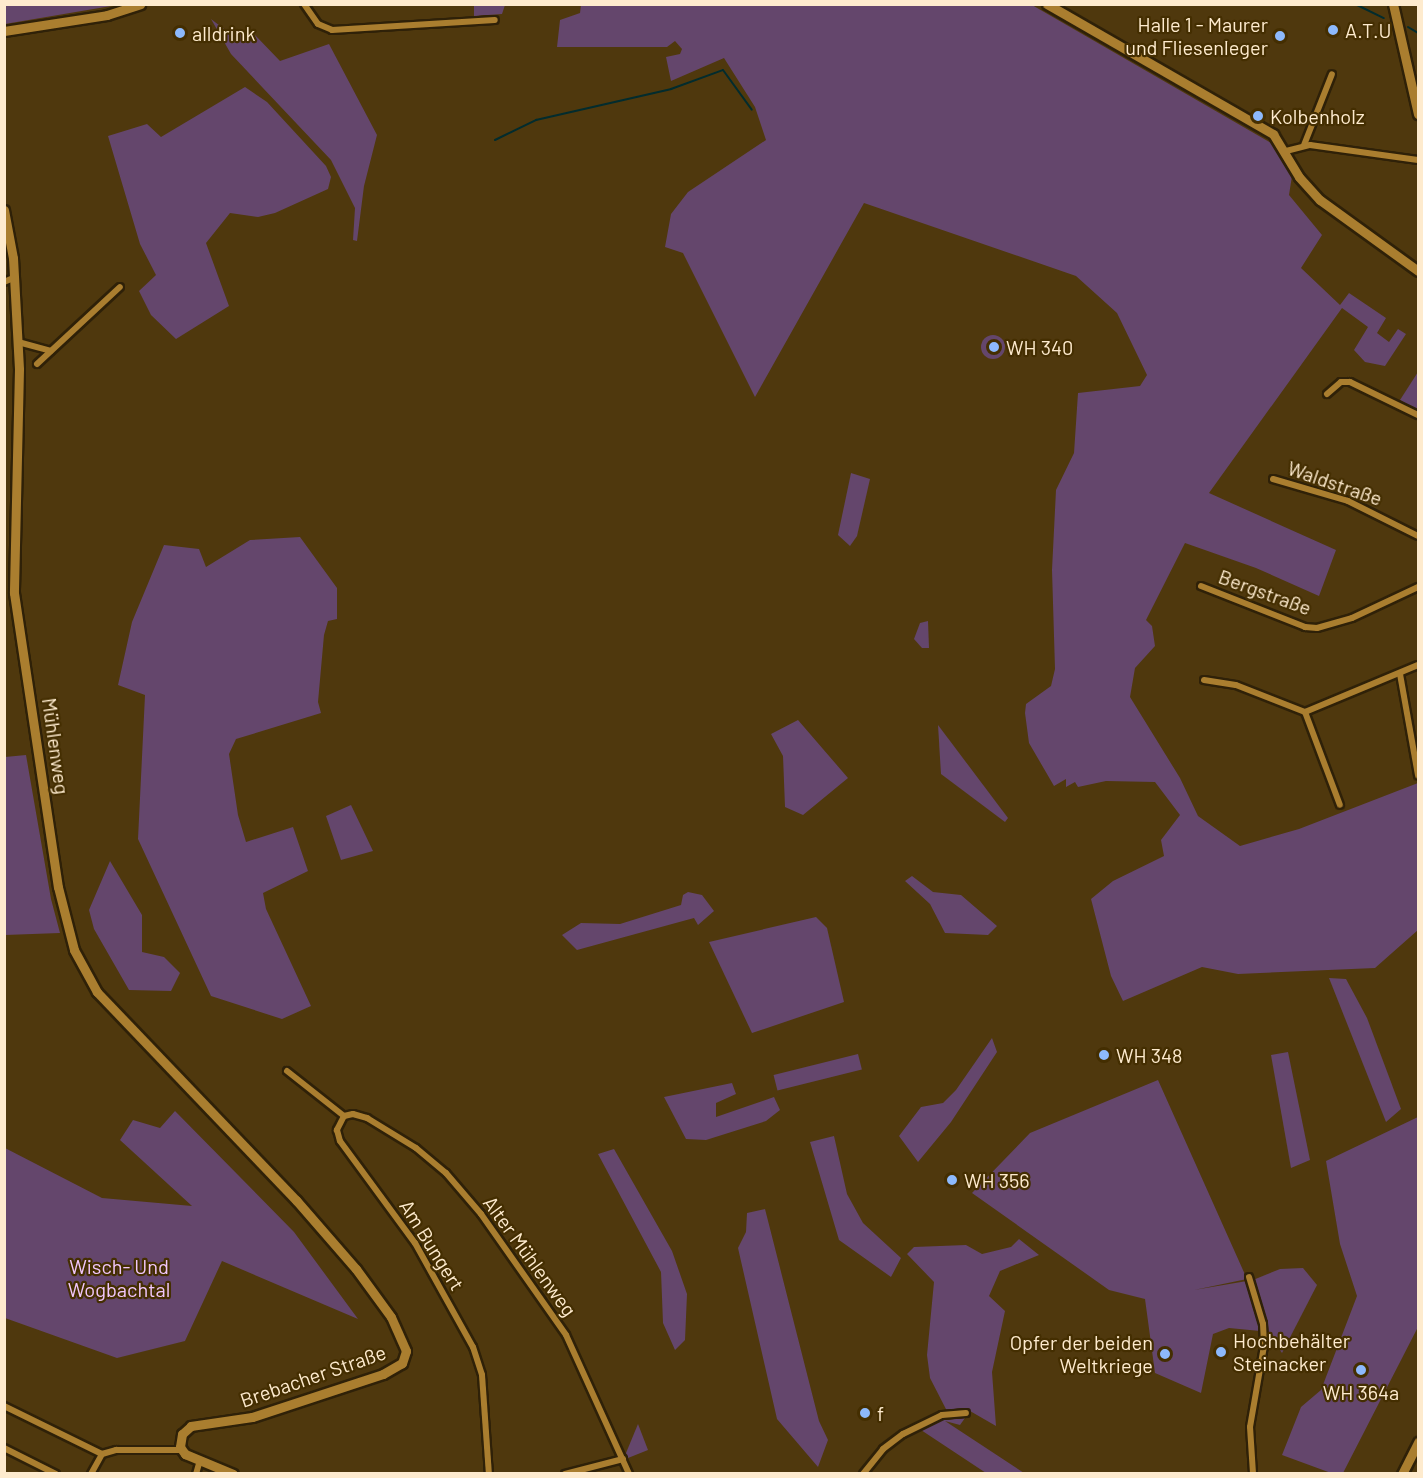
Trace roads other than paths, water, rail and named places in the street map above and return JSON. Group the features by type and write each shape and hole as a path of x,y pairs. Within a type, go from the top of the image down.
{"street":[{"path":"4,32 107,15 140,4"},
{"path":"304,4 318,24 332,30 495,20"},
{"path":"1047,4 1274,135 1286,151 1299,177 1320,200 1419,271"},
{"path":"1393,4 1419,114"},
{"path":"1304,145 1332,74"},
{"path":"1286,151 1304,145 1419,160"},
{"name":"Mühlenweg","path":"4,210 9,280 18,342 14,593 58,887 74,950 90,982 107,1003 296,1200"},
{"path":"37,364 120,287"},
{"path":"18,342 43,352 52,351"},
{"path":"1327,394 1341,382 1350,382 1419,415"},
{"name":"Waldstraße","path":"1273,479 1348,501 1419,536"},
{"name":"Bergstraße","path":"1201,586 1305,627 1317,627 1352,618 1419,587"},
{"path":"1204,680 1236,685 1305,712 1400,674 1419,664"},
{"path":"1400,674 1418,775"},
{"path":"1305,712 1340,805"},
{"path":"286,1071 344,1116"},
{"name":"Alter Mühlenweg","path":"344,1116 353,1114 367,1118 416,1149 446,1173 481,1214 566,1335 629,1473"},
{"name":"Am Bungert","path":"344,1116 337,1130 340,1142 415,1243 473,1347 482,1375 489,1473"},
{"name":"Brebacher Straße","path":"182,1450 182,1434 191,1426 261,1414 393,1371 405,1359 405,1347 391,1317 356,1269 296,1200"},
{"path":"1249,1277 1263,1324 1264,1346 1250,1427 1253,1473"},
{"path":"4,1406 102,1454 116,1450 182,1450 233,1473"},
{"path":"863,1473 883,1449 911,1429 942,1415 966,1413"},
{"path":"1402,1473 1419,1442"},
{"path":"4,1448 43,1471 56,1473"},
{"path":"91,1473 102,1454"},
{"path":"565,1473 623,1459"},
{"path":"196,1473 200,1460"}],"waterway":[{"path":"1355,4 1384,18"},
{"path":"1408,27 1418,33"},
{"path":"495,140 536,120 671,89 723,70 752,110"}],"place":[{"name":"A.T.U","path":"1333,30"},
{"name":"alldrink","path":"180,33"},
{"name":"Halle 1 - Maurer und Fliesenleger","path":"1280,36"},
{"name":"Kolbenholz","path":"1258,116"},
{"name":"WH 340","path":"994,347"},
{"name":"WH 348","path":"1104,1055"},
{"name":"WH 356","path":"952,1180"},
{"name":"Hochbehälter Steinacker","path":"1221,1352"},
{"name":"Opfer der beiden Weltkriege","path":"1165,1354"},
{"name":"WH 364a","path":"1361,1370"},
{"name":"f","path":"865,1413"}],"park label":[{"name":"Wisch- Und Wogbachtal","path":"119,1278"}]}
